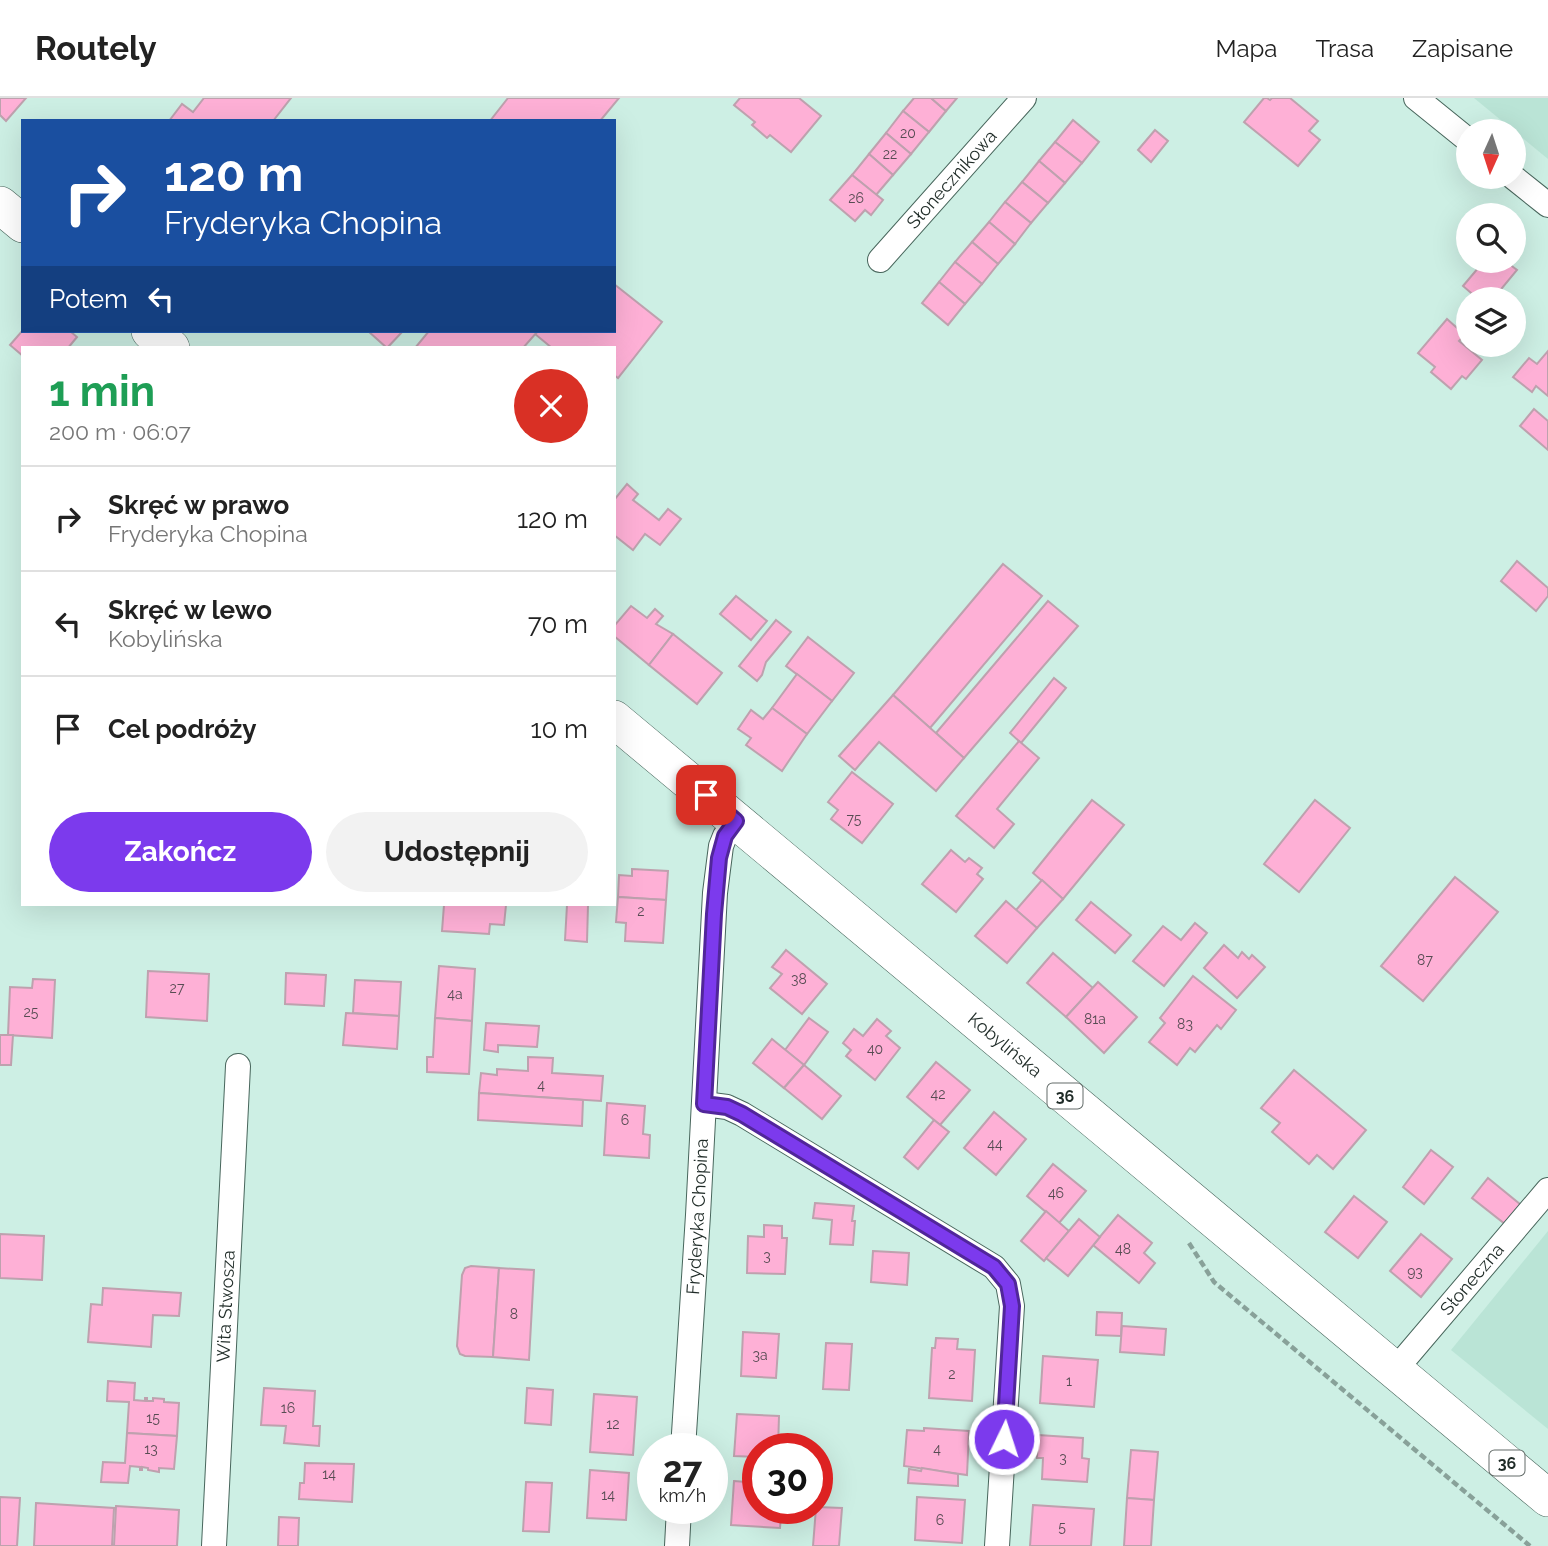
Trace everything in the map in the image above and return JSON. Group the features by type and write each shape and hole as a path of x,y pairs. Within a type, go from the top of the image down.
{"main road":[{"path":"0,205 21,222"},
{"path":"152,333 169,346"},
{"name":"Kobylińska","path":"616,721 1395,1370"},
{"name":"36","path":"1395,1370 1548,1498"}],"street":[{"name":"Słonecznikowa","path":"880,260 1024,98"},
{"path":"1416,98 1456,130"},
{"path":"1526,187 1548,205"},
{"name":"Fryderyka Chopina","path":"684,1433 715,893 719,858 725,836 736,821"},
{"name":"Wita Stwosza","path":"214,1546 238,1066"},
{"path":"704,1104 727,1107 742,1114 994,1267 1008,1284 1012,1306 997,1546"},
{"name":"Słoneczna","path":"1395,1370 1548,1190"},
{"path":"677,1546 678,1524"}],"path":[{"path":"1186,1240 1214,1282 1530,1546"}],"shaded area":[{"path":"1474,98 1548,98 1548,159 1526,141 1526,119 1499,119"},
{"path":"1548,1231 1548,1429 1451,1350"}],"building":[{"path":"0,98 26,98 6,121 0,115"},
{"path":"204,98 291,98 275,119 171,119 182,104 193,112"},
{"path":"508,98 619,98 602,119 492,119"},
{"path":"740,98 799,98 821,116 791,152 770,135 767,138 752,125 755,122 734,105"},
{"path":"914,98 931,98 946,111 929,132 903,111"},
{"path":"931,98 957,98 946,111"},
{"path":"1264,98 1290,98 1318,121 1309,131 1320,140 1298,166 1244,122"},
{"path":"903,111 929,132 911,154 886,133"},
{"path":"1073,120 1099,142 1082,163 1055,142"},
{"path":"1155,130 1168,141 1151,162 1138,150"},
{"path":"886,133 911,154 893,175 869,154"},
{"path":"1055,142 1082,163 1065,183 1039,161"},
{"path":"869,154 893,175 876,195 852,175"},
{"path":"1039,161 1065,183 1048,203 1022,182"},
{"path":"852,175 883,200 871,215 865,210 855,221 830,200"},
{"path":"1022,182 1048,203 1031,223 1005,202"},
{"path":"1005,202 1031,223 1015,244 989,222"},
{"path":"989,222 1015,244 998,264 972,242"},
{"path":"972,242 998,264 982,284 955,262"},
{"path":"955,262 982,284 965,304 939,282"},
{"path":"1474,273 1515,273 1503,287 1463,286"},
{"path":"939,282 965,304 948,325 922,303"},
{"path":"616,286 662,322 618,378 616,346 550,346 535,334 616,333"},
{"path":"1447,319 1456,327 1456,357 1478,357 1482,360 1466,379 1462,376 1451,389 1431,372 1435,367 1418,353"},
{"path":"21,332 72,333 77,337 70,346 21,346 21,354 10,345"},
{"path":"370,333 401,333 389,346 385,346"},
{"path":"427,333 536,333 525,346 417,346"},
{"path":"1548,351 1548,396 1536,386 1532,392 1513,377 1529,358 1537,364"},
{"path":"1534,409 1548,421 1548,450 1520,426"},
{"path":"627,484 638,494 633,500 659,520 668,509 681,519 660,545 645,534 633,550 616,537 616,498"},
{"path":"1517,561 1548,588 1548,596 1536,611 1501,581"},
{"path":"1003,564 1042,596 930,728 893,695"},
{"path":"736,596 767,621 751,640 720,614"},
{"path":"1048,601 1078,626 964,758 936,733"},
{"path":"631,606 647,618 655,609 663,616 656,624 673,634 649,665 616,638 616,624"},
{"path":"776,620 791,632 766,662 757,681 739,666"},
{"path":"673,634 722,673 697,704 649,665"},
{"path":"808,637 854,673 832,701 786,666"},
{"path":"797,674 832,701 807,734 772,708"},
{"path":"1054,678 1066,688 1021,743 1010,733"},
{"path":"893,695 964,758 936,791 879,742 855,770 839,756"},
{"path":"772,708 807,734 782,771 746,745 751,738 738,729 751,710 763,719"},
{"path":"1019,741 1039,758 997,809 1014,824 994,848 956,816"},
{"path":"852,772 893,804 862,843 831,819 838,810 828,802"},
{"path":"1092,800 1124,825 1063,899 1033,873"},
{"path":"1315,800 1350,828 1299,892 1264,864"},
{"path":"951,850 965,862 969,858 982,868 977,874 983,879 956,912 922,884"},
{"path":"632,869 668,871 666,900 618,897 619,875 632,876"},
{"path":"1455,877 1498,912 1423,1001 1381,966"},
{"path":"1042,880 1063,899 1037,928 1016,910"},
{"path":"618,897 666,900 663,943 625,941 626,923 616,922"},
{"path":"1006,901 1037,928 1007,963 975,936"},
{"path":"1091,902 1131,935 1115,953 1076,920"},
{"path":"444,906 506,906 504,925 490,924 489,934 442,931"},
{"path":"567,906 588,906 587,942 565,940"},
{"path":"1195,923 1207,933 1164,986 1133,961 1163,926 1181,940"},
{"path":"1224,945 1238,958 1242,952 1249,959 1252,955 1265,967 1237,998 1204,968"},
{"path":"786,950 827,984 802,1014 770,988 782,974 772,967"},
{"path":"1053,953 1093,988 1066,1017 1027,983"},
{"path":"439,966 475,969 472,1021 435,1018"},
{"path":"148,971 209,974 207,1021 146,1017"},
{"path":"286,973 326,975 324,1006 285,1004"},
{"path":"1193,976 1236,1010 1221,1029 1217,1025 1195,1052 1190,1048 1177,1065 1149,1042 1165,1023 1160,1018"},
{"path":"33,979 55,980 52,1038 8,1035 10,987 32,988"},
{"path":"355,980 401,982 399,1016 353,1013"},
{"path":"1098,982 1137,1017 1104,1053 1066,1017"},
{"path":"346,1013 399,1016 397,1049 343,1045"},
{"path":"435,1018 472,1021 469,1074 427,1072 427,1057 433,1057"},
{"path":"809,1018 828,1032 804,1065 785,1050"},
{"path":"877,1019 891,1031 886,1036 900,1048 875,1080 846,1056 851,1050 843,1043 854,1029 863,1036"},
{"path":"486,1023 539,1026 537,1047 498,1045 498,1052 484,1050"},
{"path":"0,1035 13,1035 11,1065 0,1065"},
{"path":"772,1039 804,1065 784,1088 753,1063"},
{"path":"528,1057 553,1058 552,1073 603,1076 601,1101 479,1093 481,1073 497,1075 497,1069 528,1071"},
{"path":"936,1062 970,1090 940,1125 907,1097"},
{"path":"804,1065 841,1096 822,1119 784,1088"},
{"path":"1294,1070 1366,1130 1333,1169 1317,1155 1309,1164 1272,1132 1280,1123 1261,1108"},
{"path":"479,1093 583,1100 582,1126 478,1120"},
{"path":"607,1103 645,1106 643,1134 650,1135 649,1158 604,1155"},
{"path":"994,1112 1026,1139 996,1175 964,1148"},
{"path":"934,1120 949,1132 918,1169 904,1157"},
{"path":"1431,1150 1453,1167 1424,1204 1403,1187"},
{"path":"1053,1164 1086,1191 1059,1223 1027,1196"},
{"path":"1488,1178 1521,1205 1505,1224 1472,1198"},
{"path":"1354,1196 1387,1222 1358,1258 1325,1232"},
{"path":"815,1203 854,1206 853,1245 830,1244 832,1220 813,1218"},
{"path":"1046,1211 1069,1231 1044,1261 1021,1241"},
{"path":"1118,1215 1152,1243 1144,1253 1155,1263 1139,1283 1093,1245"},
{"path":"1079,1219 1100,1237 1068,1276 1046,1258"},
{"path":"764,1225 782,1226 782,1238 787,1238 785,1274 747,1273 748,1236 764,1237"},
{"path":"0,1234 44,1236 42,1280 0,1278"},
{"path":"1421,1234 1452,1259 1421,1297 1390,1271"},
{"path":"873,1251 909,1253 907,1285 871,1282"},
{"path":"465,1268 499,1268 493,1357 465,1356 460,1354 457,1346 462,1275"},
{"path":"499,1268 534,1270 529,1360 493,1357"},
{"path":"103,1288 181,1293 179,1316 153,1315 151,1347 88,1342 91,1304 102,1305"},
{"path":"1097,1312 1122,1313 1121,1336 1096,1335"},
{"path":"1122,1326 1166,1329 1164,1355 1120,1352"},
{"path":"743,1332 779,1334 776,1378 741,1376"},
{"path":"936,1338 958,1339 957,1349 975,1350 972,1401 929,1398 932,1348 935,1348"},
{"path":"826,1343 852,1344 849,1390 823,1389"},
{"path":"1043,1356 1098,1360 1094,1407 1040,1403"},
{"path":"108,1381 135,1383 134,1400 145,1401 147,1398 147,1401 153,1401 153,1398 179,1403 177,1436 127,1433 129,1402 107,1401"},
{"path":"264,1388 315,1391 313,1426 320,1426 319,1446 284,1443 286,1426 261,1425"},
{"path":"527,1388 553,1390 551,1425 525,1423"},
{"path":"594,1394 637,1397 633,1455 590,1452"},
{"path":"737,1414 779,1416 778,1433 742,1433 742,1456 734,1456"},
{"path":"924,1428 969,1431 967,1475 904,1466 907,1430 924,1431"},
{"path":"127,1433 177,1436 174,1469 159,1468 159,1472 130,1466 128,1483 101,1482 103,1462 125,1463"},
{"path":"1038,1435 1083,1438 1082,1458 1089,1459 1087,1482 1042,1479 1043,1458 1037,1458"},
{"path":"1131,1450 1158,1452 1154,1500 1127,1498"},
{"path":"305,1463 354,1464 352,1502 299,1499 300,1483 304,1483"},
{"path":"922,1468 958,1474 958,1486 908,1483 909,1469 921,1471"},
{"path":"590,1470 629,1473 626,1520 587,1518"},
{"path":"734,1481 742,1482 742,1524 780,1524 780,1528 731,1525"},
{"path":"526,1482 552,1483 549,1532 523,1531"},
{"path":"0,1497 20,1498 17,1546 0,1546"},
{"path":"917,1497 965,1500 962,1543 915,1540"},
{"path":"1127,1498 1154,1500 1151,1546 1124,1546"},
{"path":"36,1503 114,1508 112,1546 34,1546"},
{"path":"1033,1505 1094,1509 1091,1546 1030,1546"},
{"path":"116,1506 179,1510 177,1546 114,1546"},
{"path":"833,1508 842,1508 839,1546 813,1546 815,1524 833,1524"},
{"path":"279,1517 299,1518 298,1546 278,1546"}],"route":[{"path":"706,795 736,821 725,836 719,858 704,1104 727,1107 742,1114 994,1267 1008,1284 1012,1306 1004,1439"}]}
